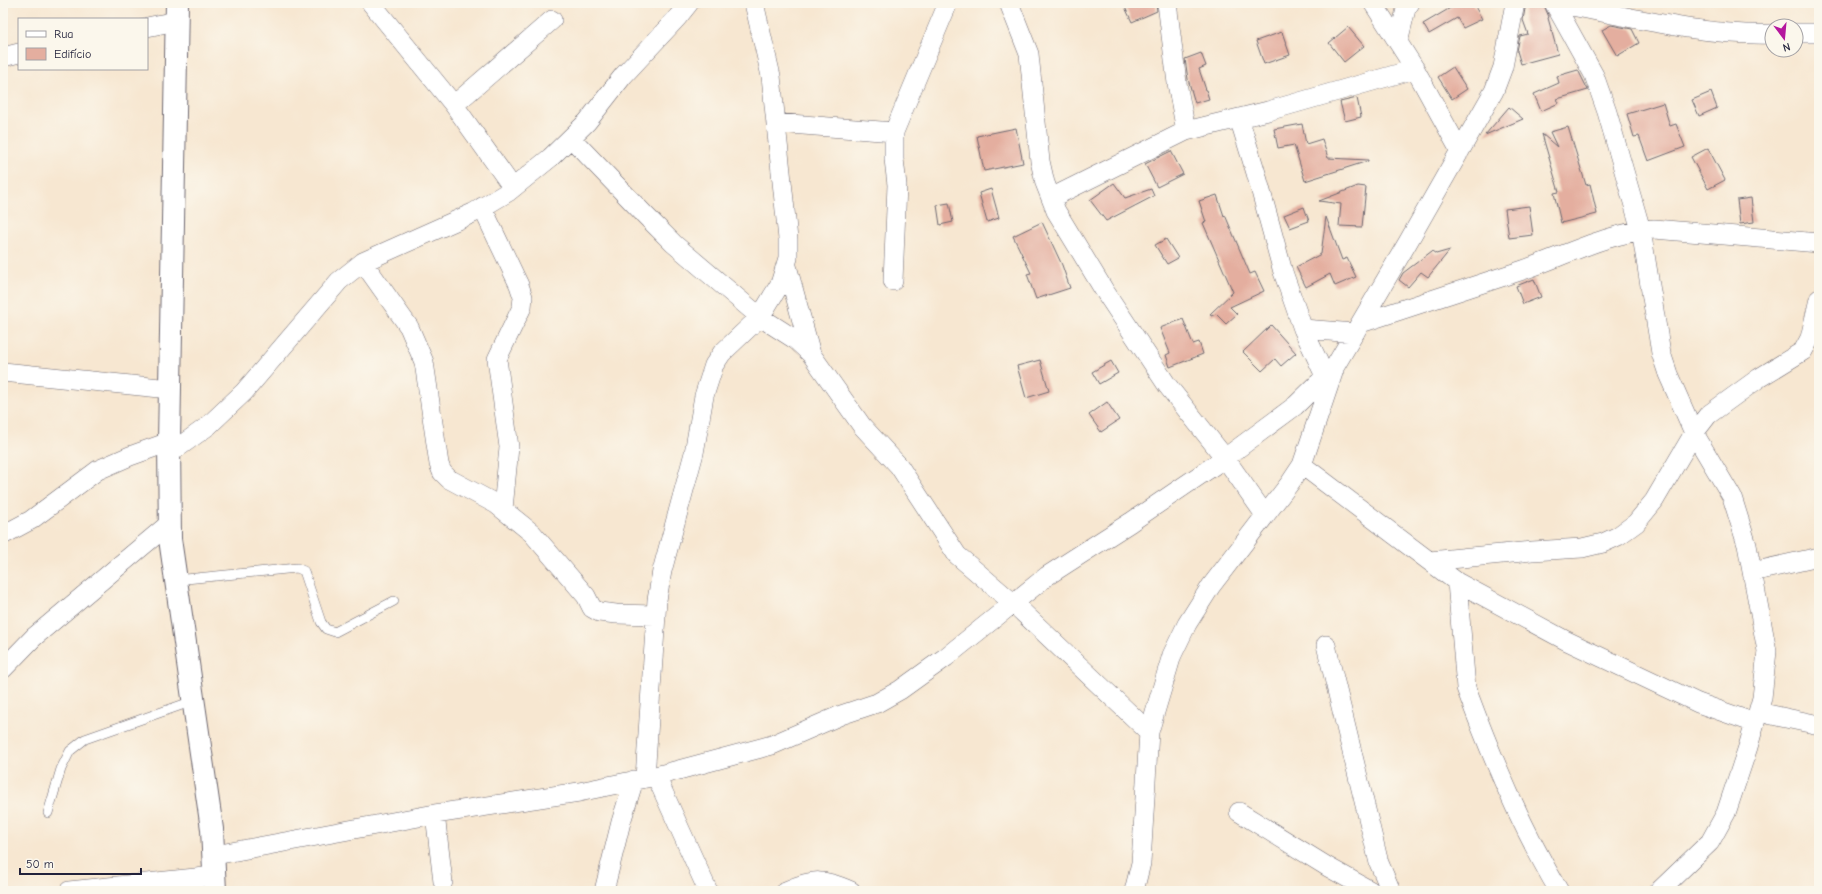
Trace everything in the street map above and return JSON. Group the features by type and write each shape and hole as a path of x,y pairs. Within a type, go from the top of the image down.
{"street":[{"path":"370,3 454,105 513,188"},
{"path":"3,535 31,520 98,470 130,456 169,448 208,426 244,392 339,281 363,262 482,207 513,188 550,158 587,122 623,76 689,3"},
{"path":"604,891 621,822 645,778 655,615 662,570 694,452 704,396 714,365 722,353 760,317 780,284 787,266 788,239 777,123 771,76 754,3"},
{"path":"893,281 897,185 894,160 894,132 948,3"},
{"path":"1009,3 1029,54 1040,161 1056,211 1104,290 1167,386 1225,458 1265,515"},
{"path":"1166,3 1177,83 1186,131"},
{"path":"1373,3 1415,69 1460,150"},
{"path":"1398,42 1406,9 1410,3"},
{"path":"69,891 215,874 435,814 579,792 645,778 772,745 841,715 877,703 900,690 946,657 1048,576 1225,458 1295,406 1329,372 1358,328 1494,91 1503,67 1515,3"},
{"path":"1555,3 1742,35 1764,34"},
{"path":"1555,3 1594,75 1607,112 1641,230 1660,353 1694,433 1732,497 1747,545 1767,651 1762,698 1726,813 1710,842 1659,891"},
{"path":"148,26 176,12 169,448 170,539 193,701 215,874"},
{"path":"454,105 552,20"},
{"path":"1804,33 1819,33"},
{"path":"3,57 18,53"},
{"path":"1051,198 1186,131 1239,118 1415,69"},
{"path":"1134,891 1141,863 1149,732 1172,655 1186,624 1211,586 1290,483 1302,465 1329,372 1303,330 1283,272 1256,173 1239,118"},
{"path":"777,123 894,132"},
{"path":"571,138 674,244 760,317 796,340 811,354 862,426 899,466 957,555 1013,603 1149,732"},
{"path":"482,207 519,285 523,297 522,307 497,359 509,447 503,509"},
{"path":"1303,330 1358,328 1617,235 1641,230 1654,229 1819,243"},
{"path":"363,262 409,327 424,362 442,472 449,478 503,509 532,533 586,596 592,608 599,612 616,614 655,615"},
{"path":"787,266 811,354"},
{"path":"1430,561 1532,551 1582,548 1603,543 1618,536 1636,523 1654,501 1694,433 1708,415 1722,403 1759,378 1803,351 1810,338 1819,299"},
{"path":"3,372 170,389"},
{"path":"1302,465 1457,582 1564,640 1698,703 1757,717 1814,721"},
{"path":"3,669 34,637 170,523"},
{"path":"1752,572 1819,557"},
{"path":"1457,582 1466,688 1500,773 1541,861 1559,891"},
{"path":"1326,645 1379,863 1391,891"},
{"path":"645,778 708,891"},
{"path":"1239,812 1328,867 1371,891"},
{"path":"435,814 443,882"},
{"path":"786,891 805,882 820,880 851,891"}],"lane":[{"path":"176,580 297,568 304,571 321,622 326,630 335,632 394,601"},
{"path":"48,813 61,769 70,750 85,739 193,701"}],"building":[{"path":"1123,3 1156,3 1157,11 1132,22"},
{"path":"1450,3 1473,3 1482,19 1463,28 1457,18 1429,34 1423,24 1452,7"},
{"path":"1526,3 1543,3 1549,17 1548,18 1558,54 1521,64 1517,51 1520,36 1528,34 1523,20"},
{"path":"1611,25 1632,29 1639,43 1617,56 1602,30"},
{"path":"1348,27 1364,46 1344,62 1329,43"},
{"path":"1282,32 1290,55 1264,64 1256,41"},
{"path":"1201,53 1206,66 1199,69 1209,99 1195,103 1188,79 1185,59"},
{"path":"1453,67 1467,89 1452,99 1438,77"},
{"path":"1578,70 1588,90 1557,99 1559,103 1541,111 1534,94 1559,83 1557,76"},
{"path":"1711,92 1717,108 1699,116 1692,100"},
{"path":"1357,98 1361,117 1345,121 1340,102"},
{"path":"1663,103 1670,126 1676,124 1685,147 1648,161 1639,136 1634,137 1627,114"},
{"path":"1509,107 1523,119 1485,135"},
{"path":"1302,124 1306,144 1322,139 1328,158 1368,161 1305,181 1294,145 1278,148 1274,129"},
{"path":"1568,127 1586,185 1590,184 1597,214 1561,223 1554,193 1559,192 1542,134 1557,147 1550,132"},
{"path":"1016,128 1023,163 984,171 977,136"},
{"path":"1708,148 1725,180 1708,189 1691,157"},
{"path":"1171,151 1183,174 1157,187 1145,164"},
{"path":"1114,183 1125,198 1151,189 1154,196 1106,221 1090,200"},
{"path":"1358,186 1366,187 1362,227 1339,226 1341,204 1319,201"},
{"path":"991,189 999,218 987,222 979,193"},
{"path":"1217,195 1224,216 1225,215 1250,274 1255,272 1264,291 1230,307 1237,314 1226,324 1216,314 1211,316 1210,314 1233,292 1203,223 1206,222 1199,201"},
{"path":"1751,198 1754,222 1740,224 1737,200"},
{"path":"949,203 953,222 940,225 937,205"},
{"path":"1529,206 1533,235 1509,238 1505,209"},
{"path":"1304,207 1309,221 1290,228 1284,215"},
{"path":"1326,217 1342,260 1347,258 1356,277 1335,286 1330,274 1306,287 1296,267 1321,254"},
{"path":"1042,222 1062,265 1070,288 1036,299 1027,274 1031,273 1013,236"},
{"path":"1166,239 1178,258 1167,264 1155,245"},
{"path":"1450,250 1428,277 1421,272 1408,287 1399,280 1403,273 1432,251 1436,254"},
{"path":"1534,279 1541,297 1523,304 1516,286"},
{"path":"1183,319 1193,344 1199,342 1203,354 1170,367 1166,355 1170,353 1160,328"},
{"path":"1271,325 1296,353 1281,366 1275,359 1262,371 1243,352"},
{"path":"1040,360 1049,391 1026,398 1017,366"},
{"path":"1111,361 1118,373 1099,384 1092,372"},
{"path":"1107,402 1119,420 1101,432 1089,415"}]}
